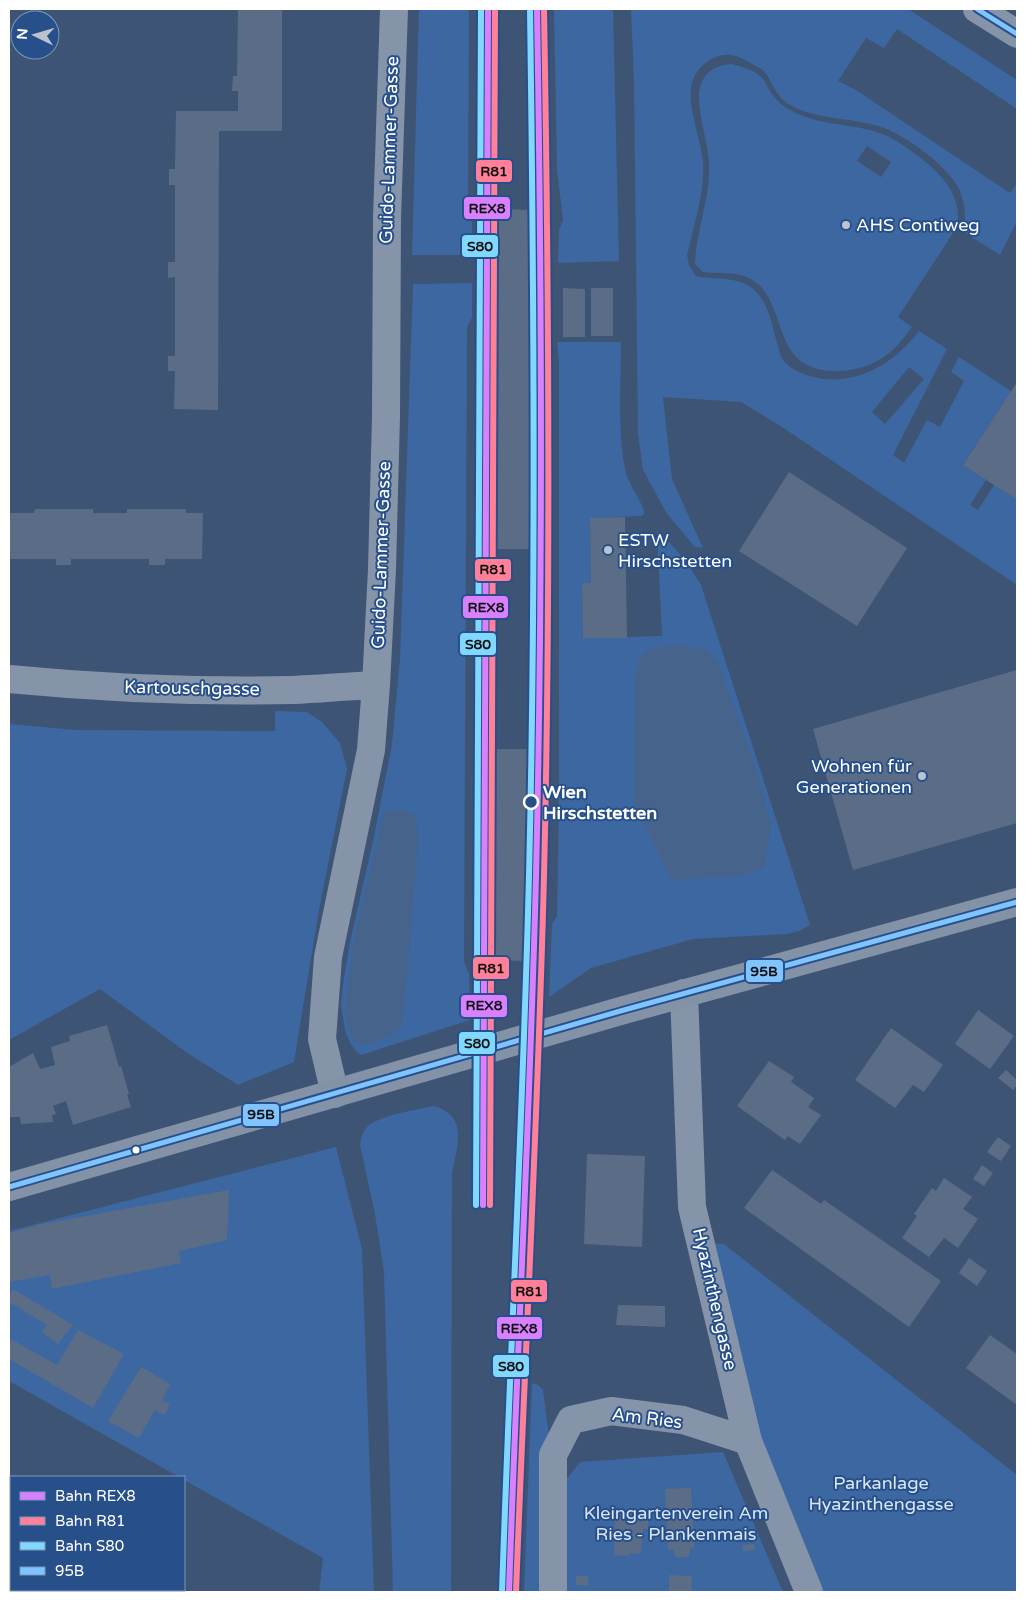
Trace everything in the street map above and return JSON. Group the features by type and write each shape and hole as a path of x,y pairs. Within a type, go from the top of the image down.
{"main road":[{"path":"9,1187 684,993 1017,902"}],"street":[{"name":"Guido-Lammer-Gasse","path":"335,1094 322,1040 328,957 371,750 376,685 383,539 387,218 394,9"},
{"path":"977,9 1017,34"},
{"name":"Kartouschgasse","path":"9,679 164,689 294,690 376,685"},
{"name":"Hyazinthengasse","path":"684,993 692,1207 748,1441 809,1592"},
{"name":"Am Ries","path":"554,1592 553,1455 571,1420 611,1411 683,1420 748,1441"}],"green space":[{"path":"419,9 469,9 468,214 472,222 472,255 412,255"},
{"path":"554,9 613,9 619,261 558,263 559,230 563,220 557,170"},
{"path":"631,9 908,9 1017,80 1017,109 897,29 884,48 866,38 838,81 856,90 1010,193 1017,183 1017,221 1000,255 964,232 964,206 960,191 955,182 925,152 912,143 878,126 819,115 797,108 787,103 777,93 765,72 759,68 733,55 713,58 697,72 693,79 691,91 692,111 702,153 703,173 698,208 687,255 689,265 696,276 739,282 746,284 757,293 769,313 783,359 789,366 803,374 826,379 842,379 871,371 897,354 919,331 947,349 893,455 904,463 927,420 940,427 964,381 951,372 959,357 1011,391 963,465 986,480 970,505 978,510 994,485 1017,500 1017,585 782,427 741,402 663,397 672,479 703,548 695,547 667,514 643,470 638,434 634,82","holes":["909,367 924,379 885,424 872,412"]},
{"path":"736,65 759,75 772,95 785,107 796,113 816,120 877,132 895,140 942,177 953,194 958,210 957,227 898,317 912,327 897,346 877,361 856,369 844,371 820,370 810,366 792,352 769,298 758,284 738,274 703,272 695,264 709,175 708,153 700,113 700,87 708,73 716,67","holes":["867,146 891,162 881,177 857,161"]},
{"path":"472,283 472,317 467,327 464,961 469,974 470,1020 361,1055 350,1043 345,1030 341,1005 350,942 374,837 392,744 400,659 413,284"},
{"path":"557,342 621,342 621,443 627,476 644,510 644,514 641,516 590,518 591,583 582,583 583,638 662,636 657,531 681,556 701,585 810,925 799,931 787,934 693,939 591,968 549,997 552,924 557,916 559,798 559,361"},
{"path":"275,711 307,712 322,722 340,743 347,769 319,910 294,1062 238,1085 186,1052 100,989 9,1040 9,724 76,730 275,731"},
{"path":"434,1106 452,1117 458,1134 452,1173 451,1592 393,1592 384,1272 375,1214 360,1145 364,1131 372,1123 399,1114"},
{"path":"336,1147 362,1249 374,1592 319,1592 323,1558 185,1481 185,1476 177,1476 9,1381 9,1231"},
{"name":"Parkanlage Hyazinthengasse","path":"711,1243 724,1244 1017,1475 1017,1592 815,1592 764,1456"},
{"path":"532,1383 538,1385 543,1390 549,1436 548,1592 524,1592"},
{"name":"Kleingartenverein Am Ries - Plankenmais","path":"723,1452 783,1592 567,1592 565,1481 580,1462"}],"shaded area":[{"path":"672,645 705,649 719,664 756,770 771,824 764,868 738,876 671,880 634,802 635,681 639,660 647,650"},
{"path":"402,810 414,814 418,841 402,1022 398,1030 388,1037 373,1043 361,1044 355,1041 348,1027 345,1012 353,944 384,812"}],"building":[{"path":"238,9 282,9 282,131 219,131 218,410 174,409 175,371 168,371 168,356 175,356 175,277 168,278 168,262 175,262 175,185 169,185 169,169 175,169 176,111 238,111 238,91 232,91 233,76 237,76"},
{"path":"496,209 531,210 533,549 494,549"},
{"path":"563,288 585,289 585,337 563,337"},
{"path":"591,288 613,288 613,336 591,336"},
{"path":"1017,382 1017,500 963,465"},
{"path":"789,472 907,548 857,626 739,551"},
{"path":"35,509 93,509 93,513 127,513 127,509 186,509 186,513 203,513 202,559 165,559 165,565 149,565 149,559 71,559 71,565 56,565 56,559 9,559 9,513 34,513"},
{"name":"ESTW Hirschstetten","path":"625,517 627,638 583,638 582,583 591,583 590,518"},
{"name":"Wohnen für Generationen","path":"1017,670 1017,823 853,870 813,729"},
{"path":"494,749 531,749 527,961 493,960"},
{"path":"978,1010 1014,1036 990,1069 955,1044"},
{"path":"107,1025 119,1067 121,1066 131,1107 73,1125 66,1101 53,1106 56,1114 52,1115 53,1122 21,1124 20,1117 9,1117 9,1067 33,1053 40,1069 55,1065 51,1047 70,1041 69,1036"},
{"path":"891,1028 943,1065 924,1092 913,1085 895,1108 855,1080"},
{"path":"769,1061 794,1077 791,1082 814,1098 808,1107 821,1115 800,1144 788,1136 785,1140 737,1106"},
{"path":"1006,1070 1017,1080 1017,1085 1013,1090 998,1078"},
{"path":"998,1137 1011,1146 1001,1161 987,1152"},
{"path":"587,1154 645,1156 642,1247 584,1244"},
{"path":"982,1165 993,1173 984,1186 973,1179"},
{"path":"772,1170 821,1204 824,1200 941,1281 909,1327 744,1208"},
{"path":"944,1178 972,1197 963,1209 978,1219 958,1248 944,1238 929,1257 902,1238 917,1216 914,1214 932,1188 936,1191"},
{"path":"229,1190 227,1240 179,1251 181,1263 52,1289 50,1275 9,1282 9,1233 42,1224"},
{"path":"969,1258 987,1271 977,1286 959,1273"},
{"path":"13,1289 73,1325 58,1344 42,1332 47,1325 9,1302 9,1296"},
{"path":"618,1305 665,1306 665,1327 616,1325"},
{"path":"78,1330 124,1354 93,1408 9,1359 9,1338 57,1365"},
{"path":"990,1335 1017,1354 1017,1405 966,1368"},
{"path":"141,1367 170,1384 162,1400 170,1404 165,1415 155,1410 139,1438 108,1421"},
{"path":"691,1488 694,1548 690,1549 689,1557 675,1557 674,1549 668,1550 665,1489"},
{"path":"615,1513 643,1513 642,1516 648,1517 648,1529 643,1529 641,1554 629,1553 629,1556 614,1555"},
{"path":"754,1544 755,1550 743,1551 742,1545"},
{"path":"669,1575 692,1576 691,1592 669,1592"},
{"path":"576,1576 588,1576 588,1586 576,1585"}],"rail line":[{"name":"S80","path":"476,1205 481,9"},
{"name":"REX8","path":"483,1205 488,9"},
{"name":"R81","path":"490,1205 495,9"},
{"name":"S80","path":"502,1592 529,876 533,659 534,442 530,9"},
{"name":"REX8","path":"509,1592 536,876 540,659 541,442 537,9"},
{"name":"R81","path":"516,1592 538,1055 548,659 547,226 544,9"}],"transit line":[{"name":"95B","path":"977,9 1017,34"},
{"name":"95B","path":"9,1187 624,1010 1017,902"}],"place":[{"name":"AHS Contiweg","path":"846,225"},
{"name":"ESTW Hirschstetten","path":"608,550"},
{"name":"Wohnen für Generationen","path":"922,776"},
{"name":"Wien Hirschstetten","path":"531,802"}]}
